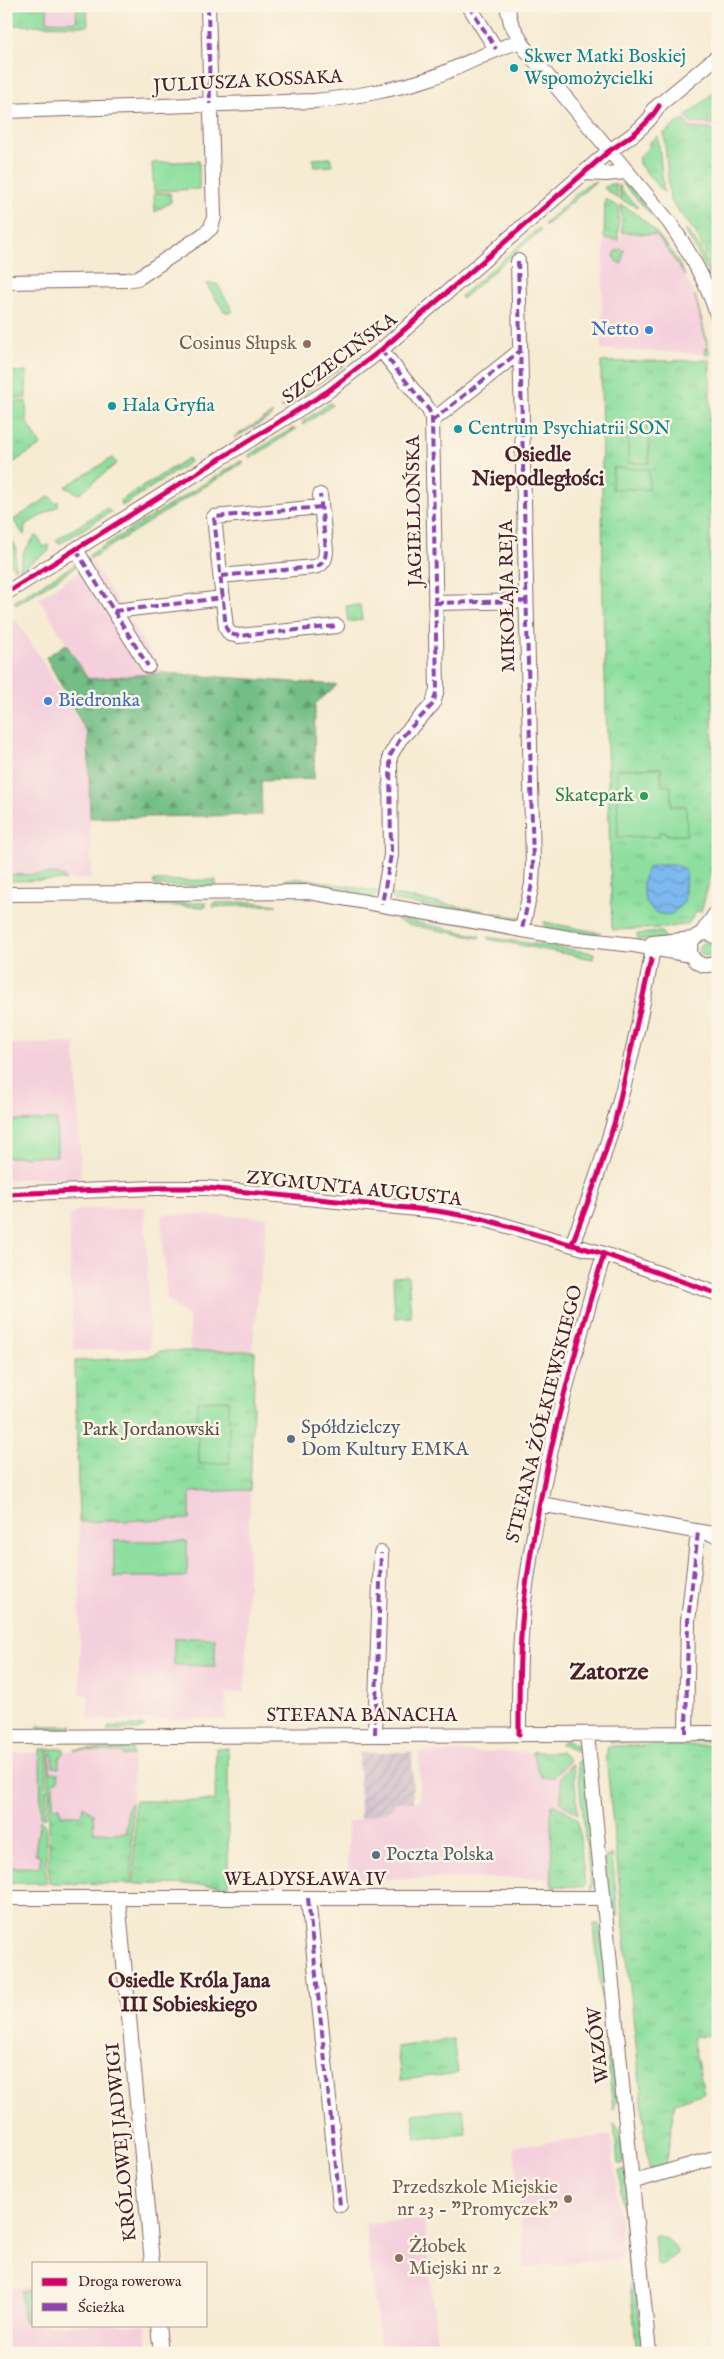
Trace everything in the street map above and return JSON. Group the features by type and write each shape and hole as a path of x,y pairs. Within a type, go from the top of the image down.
{"street":[{"path":"6,282 138,278 204,236 211,228 214,217 208,6"},
{"path":"469,6 496,49"},
{"path":"507,6 520,41 669,222 686,246 706,283 718,317"},
{"name":"JULIUSZA KOSSAKA","path":"6,111 341,98 426,79 496,49 520,41"},
{"name":"SZCZECIŃSKA","path":"6,594 328,392 381,350 609,151 632,124 660,106 718,56"},
{"path":"584,173 606,174 626,172"},
{"name":"MIKOŁAJA REJA","path":"518,260 533,873 522,930"},
{"name":"JAGIELLOŃSKA","path":"381,350 431,412 438,689 433,704 400,739 392,752 390,762 391,855 382,904"},
{"path":"432,421 520,351"},
{"path":"221,576 314,567 321,564 325,558 326,550 321,500 214,517 226,628 234,635 337,626"},
{"path":"76,550 148,666"},
{"path":"114,611 223,598"},
{"path":"435,603 526,601"},
{"path":"6,894 280,891 327,894 568,938 634,945 691,955"},
{"path":"718,910 690,947 691,955 696,962 704,966 718,961"},
{"path":"634,945 708,933 718,938"},
{"path":"572,1244 598,1175 615,1121 653,948"},
{"name":"ZYGMUNTA AUGUSTA","path":"6,1194 207,1188 444,1212 483,1219 572,1244 718,1294"},
{"name":"STEFANA ŻÓŁKIEWSKIEGO","path":"519,1734 524,1601 540,1504 565,1395 604,1254"},
{"path":"540,1504 718,1535"},
{"path":"686,1733 688,1621 698,1532"},
{"path":"374,1734 381,1553"},
{"name":"STEFANA BANACHA","path":"6,1737 718,1733"},
{"name":"WAZÓW","path":"587,1734 649,2353"},
{"name":"WŁADYSŁAWA IV","path":"6,1898 603,1898"},
{"path":"308,1898 340,2205"},
{"name":"KRÓLOWEJ JADWIGI","path":"118,1899 152,2262"},
{"path":"631,2182 718,2157"},
{"path":"158,2326 161,2353"}],"shaded area":[{"path":"6,6 87,6 88,26 6,25"},
{"path":"718,89 718,130 690,128 683,119"},
{"path":"622,232 657,235 685,276 695,296 708,354 601,349 604,238 621,240"},
{"path":"93,563 163,673 88,679 39,598"},
{"path":"16,619 88,735 92,879 6,881 6,625"},
{"path":"75,1043 81,1177 6,1179 6,1044"},
{"path":"145,1207 150,1348 73,1350 69,1217 79,1209"},
{"path":"166,1214 267,1217 252,1350 190,1353 189,1318 167,1299 161,1217"},
{"path":"250,1490 245,1693 226,1693 226,1719 88,1720 88,1695 80,1695 79,1522 190,1519 190,1492"},
{"path":"64,1751 123,1752 123,1756 133,1756 132,1802 127,1807 127,1833 94,1832 94,1817 83,1806 83,1815 60,1815 53,1807 53,1782 59,1780 59,1773 50,1773 50,1753 53,1753 53,1767 58,1768 59,1758"},
{"path":"412,1752 413,1802 397,1802 390,1810 360,1819 359,1753"},
{"path":"419,1752 532,1752 541,1777 554,1777 570,1760 572,1764 561,1777 561,1803 569,1808 566,1811 555,1804 551,1805 552,1886 549,1886 549,1878 348,1879 348,1823 390,1810 397,1802 420,1801"},
{"path":"6,1753 40,1753 41,1815 35,1853 40,1856 40,1867 6,1867"},
{"name":"Przedszkole Miejskie nr 23 - \"Promyczek\"","path":"611,2135 623,2259 524,2267 514,2146"},
{"name":"Żłobek Miejski nr 2","path":"424,2219 438,2353 381,2353 365,2224"},
{"path":"32,2286 32,2326 146,2326 148,2353 6,2353 6,2288"}],"green space":[{"path":"87,6 88,26 6,25 6,8 47,7 47,21 76,22 77,7"},
{"path":"718,89 718,124 691,123 686,116"},
{"path":"683,119 690,128 718,130 718,275 695,232 670,200 664,133"},
{"path":"658,136 664,193 639,164 639,157 650,146 648,143"},
{"path":"331,158 332,166 314,167 313,159"},
{"path":"199,161 199,189 154,191 152,163"},
{"path":"596,181 545,226 544,224 585,186"},
{"path":"621,182 630,187 672,236 690,268 667,232"},
{"path":"610,184 615,184 618,199 604,188"},
{"path":"618,185 621,187 620,189 638,207 621,200"},
{"path":"154,193 170,193 171,202 155,212"},
{"path":"605,199 619,207 618,240 604,238"},
{"path":"621,205 631,210 650,226 674,256 685,276 657,235 622,232"},
{"path":"539,228 541,230 462,299 461,296"},
{"path":"685,230 705,257 718,291"},
{"path":"624,250 622,264 616,261 614,256 616,251"},
{"path":"206,284 217,284 233,311 230,313 224,311"},
{"path":"695,295 710,355 706,355 705,349 708,348"},
{"path":"710,360 710,554 714,839 712,872 701,912 697,911 688,924 665,928 612,930 603,600 601,362"},
{"path":"344,364 284,408 281,408"},
{"path":"6,371 27,372 26,398 6,399"},
{"path":"26,401 27,422 41,445 6,467 6,402"},
{"path":"330,403 333,405 303,425 302,422"},
{"path":"273,413 271,417 234,438 234,437"},
{"path":"293,428 296,429 251,458 249,455"},
{"path":"628,428 649,428 649,463 628,463"},
{"path":"112,458 117,463 79,494 65,487"},
{"path":"188,458 190,462 122,506 120,501"},
{"path":"241,461 244,462 90,559 89,555"},
{"path":"613,468 649,469 649,489 612,489"},
{"path":"50,496 55,503 58,501 58,506 25,525 24,535 13,520"},
{"path":"107,508 111,512 61,543 57,542 56,540"},
{"path":"6,530 16,547 15,570 6,556"},
{"path":"36,535 44,547 49,545 49,551 19,570 24,551"},
{"path":"77,563 79,565 16,605 15,601"},
{"path":"360,605 362,620 348,622 346,606"},
{"path":"66,644 88,679 163,673 337,685 315,704 314,779 261,781 262,815 90,818 88,735 46,657"},
{"name":"Skatepark","path":"661,768 662,786 671,786 671,806 686,806 687,835 667,835 666,832 659,832 659,837 618,837 617,769"},
{"path":"54,874 64,877 66,880 6,881 6,875"},
{"path":"286,879 308,879 380,892 375,897 315,887 283,884"},
{"path":"216,880 216,886 155,886 153,881"},
{"path":"388,894 483,911 485,915 395,901"},
{"path":"252,902 277,905 213,907 213,903"},
{"path":"143,903 206,903 206,907 143,905"},
{"path":"494,913 520,918 512,921 491,916"},
{"path":"397,918 480,936 479,938 410,925 397,920"},
{"path":"544,922 601,933 599,936 545,928"},
{"path":"662,932 666,939 638,940 637,934"},
{"path":"487,937 594,953 593,959 488,939"},
{"path":"706,942 711,944 713,949 711,954 706,956 701,954 699,949 701,944"},
{"path":"57,1120 57,1156 6,1157 6,1121"},
{"path":"408,1276 411,1317 395,1318 393,1277"},
{"name":"Park Jordanowski","path":"161,1351 255,1351 250,1490 190,1492 190,1519 79,1522 75,1361 147,1357"},
{"path":"228,1400 230,1463 199,1464 197,1401"},
{"path":"114,1541 187,1541 187,1577 114,1577"},
{"path":"174,1638 215,1638 215,1666 174,1665"},
{"path":"37,1726 73,1726 70,1730 42,1730"},
{"path":"110,1726 145,1726 140,1730 107,1730"},
{"path":"718,1739 718,1741 611,1742 610,1740"},
{"path":"564,1740 576,1745 581,1751 577,1752 560,1744"},
{"path":"718,1745 718,2034 692,2037 704,2093 675,2103 666,2166 649,2169 606,1757 608,1746"},
{"path":"132,1748 133,1756 123,1756 123,1752 74,1750"},
{"path":"216,1748 228,1748 228,1891 220,1892 220,1885 134,1884 135,1801 215,1801"},
{"path":"40,1749 47,1749 46,1817 41,1817"},
{"path":"49,1749 64,1749 64,1753 59,1758 59,1768 53,1767 53,1754 50,1754 50,1772 58,1773 59,1780 53,1782 53,1807 60,1807 61,1815 82,1815 83,1806 93,1813 94,1832 126,1833 127,1807 132,1802 132,1884 49,1883"},
{"path":"532,1752 561,1752 570,1760 554,1777 541,1777"},
{"path":"583,1759 596,1880 591,1890 577,1762"},
{"path":"572,1764 578,1814 561,1803 561,1777"},
{"path":"551,1804 555,1804 578,1819 584,1887 552,1886"},
{"path":"40,1819 46,1827 46,1883 6,1883 6,1867 40,1867 40,1856 35,1853"},
{"path":"612,1854 618,1916 610,1917 604,1858"},
{"path":"594,1924 600,1924 608,1997 601,1997"},
{"path":"610,2021 617,2100 613,2110 604,2022"},
{"path":"453,2039 458,2073 401,2080 397,2047"},
{"path":"463,2109 466,2134 416,2139 413,2114"},
{"path":"614,2123 620,2130 624,2164 618,2164"},
{"path":"625,2170 632,2246 627,2248 619,2171"},
{"path":"656,2235 671,2242 676,2251 676,2255 661,2266 657,2264 654,2236"},
{"path":"627,2254 633,2257 643,2353 637,2353"},
{"path":"32,2290 32,2321 24,2322 21,2291"}],"water":[{"path":"656,865 677,866 686,873 684,902 672,914 656,912 650,907 643,893 643,885 648,868"}],"marked path":[{"path":"208,6 210,104"},
{"path":"469,6 496,49"},
{"path":"518,261 533,864 532,884 522,929"},
{"path":"381,350 429,410 432,418 437,689 433,704 400,739 390,756 391,855 382,904"},
{"path":"432,421 520,351"},
{"path":"221,576 314,567 322,563 325,559 326,550 320,495"},
{"path":"321,507 214,517 226,628 230,634 239,636 337,626"},
{"path":"76,550 148,666"},
{"path":"114,611 223,598"},
{"path":"435,603 526,601"},
{"path":"686,1733 688,1621 698,1532"},
{"path":"375,1734 381,1553"},
{"path":"308,1898 340,2205"}],"cycle path":[{"path":"6,593 328,391 381,350 609,151 637,132 659,106"},
{"path":"572,1244 598,1175 615,1121 651,960"},
{"path":"6,1194 154,1188 207,1188 437,1211 483,1219 604,1254 718,1294"},
{"path":"519,1734 522,1623 532,1544 558,1419 604,1254"}],"place":[{"name":"Skwer Matki Boskiej Wspomożycielki","path":"514,68"},
{"name":"Netto","path":"649,330"},
{"name":"Cosinus Słupsk","path":"307,344"},
{"name":"Hala Gryfia","path":"112,406"},
{"name":"Centrum Psychiatrii SON","path":"458,429"},
{"name":"Biedronka","path":"48,701"},
{"name":"Skatepark","path":"644,796"},
{"name":"Spółdzielczy Dom Kultury EMKA","path":"291,1439"},
{"name":"Poczta Polska","path":"376,1855"},
{"name":"Przedszkole Miejskie nr 23 - \"Promyczek\"","path":"568,2199"},
{"name":"Żłobek Miejski nr 2","path":"399,2258"}],"district":[{"name":"Osiedle Niepodległości","path":"538,467"},
{"name":"Zatorze","path":"609,1672"},
{"name":"Osiedle Króla Jana III Sobieskiego","path":"189,1993"}]}
